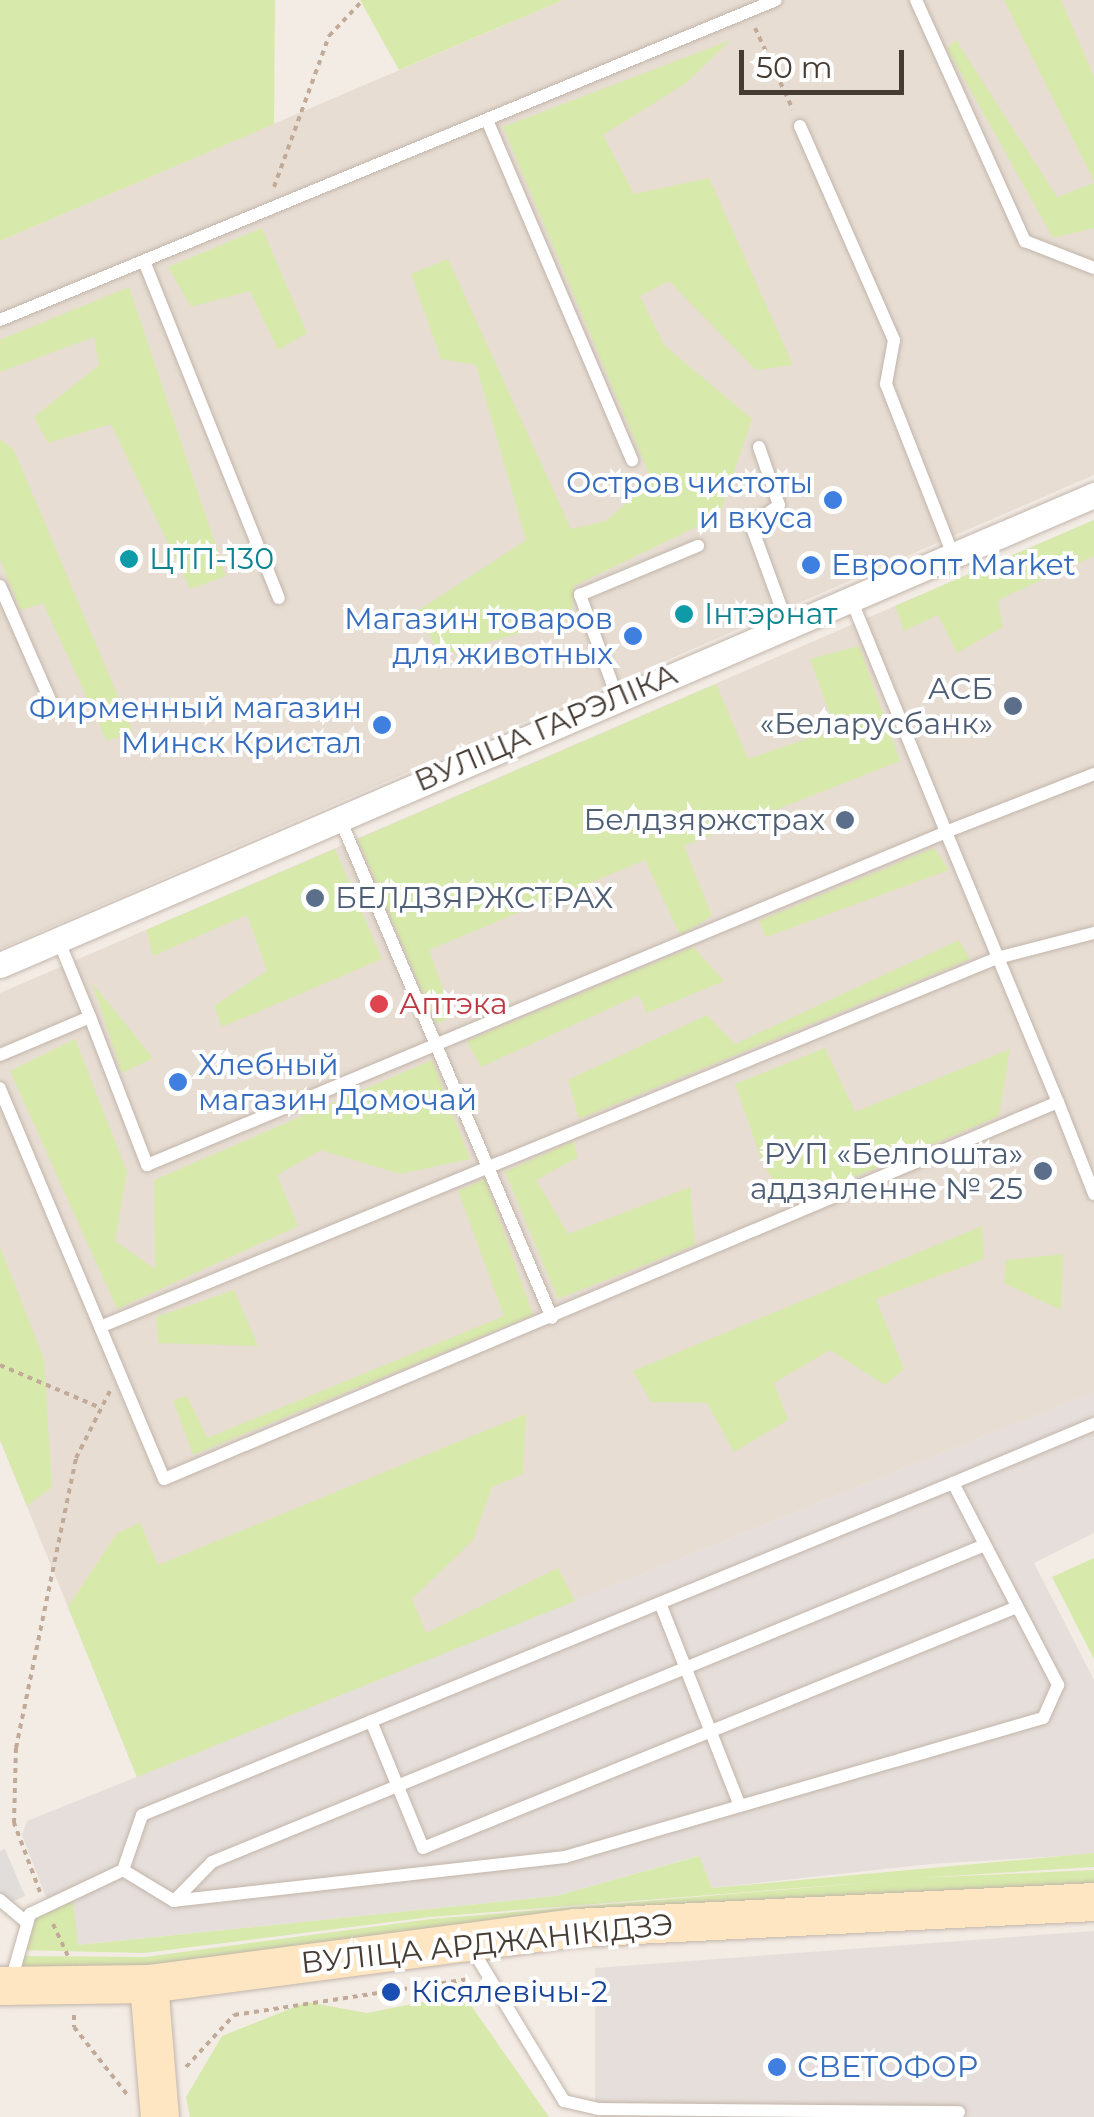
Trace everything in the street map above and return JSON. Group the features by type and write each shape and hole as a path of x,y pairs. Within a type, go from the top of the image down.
{"main road":[{"name":"ВУЛІЦА АРДЖАНІКІДЗЭ","path":"4,1987 149,1984 576,1928 1094,1902"},
{"path":"149,1984 160,2117"}],"street":[{"name":"ВУЛІЦА ГАРЭЛІКА","path":"0,965 1094,495"}],"lane":[{"path":"0,320 776,0"},
{"path":"916,0 1025,241 1094,268"},
{"path":"486,120 632,460"},
{"path":"800,126 894,340 886,384 953,556"},
{"path":"144,261 279,598"},
{"path":"759,448 779,505 751,525 788,626"},
{"path":"618,697 580,594 698,546"},
{"path":"0,586 52,707"},
{"path":"850,600 1094,1194"},
{"path":"58,939 147,1165 1094,774"},
{"path":"339,817 552,1318"},
{"path":"100,1326 996,958 1094,932"},
{"path":"0,1055 90,1017"},
{"path":"0,1088 164,1479 1058,1102"},
{"path":"4,1987 30,1914 123,1870 142,1815 1094,1424"},
{"path":"123,1870 174,1901 565,1856 1044,1718 1058,1685 953,1484"},
{"path":"174,1901 212,1862 985,1545"},
{"path":"660,1603 740,1806"},
{"path":"422,1848 1017,1607"},
{"path":"371,1721 422,1848 426,1872"},
{"path":"0,1900 27,1923"},
{"path":"468,1942 564,2101 600,2109 959,2112"}],"path":[{"path":"265,211 329,36 363,0"},
{"path":"748,12 800,126"},
{"path":"0,1365 101,1408"},
{"path":"70,1960 14,1822 16,1748 76,1458 120,1374"}],"shaded area":[{"path":"563,0 1094,0 1094,475 0,949 0,241"},
{"path":"1094,520 1094,1392 137,1777 0,1440 0,993"},
{"path":"1094,1392 1094,1533 1034,1563 1094,1680 1094,1854 930,1864 712,1888 698,1856 556,1896 77,1945 49,1905 22,1835 27,1821"},
{"path":"5,1849 25,1896 0,1908 0,1851"},
{"path":"1094,1931 1094,2117 595,2117 595,1968"}],"green space":[{"path":"0,0 275,0 274,124 0,241"},
{"path":"360,0 563,0 399,70"},
{"path":"1004,0 1061,0 1094,77 1094,181"},
{"path":"731,40 686,83 603,135 634,194 709,178 793,365 756,370 669,281 640,296 664,345 752,419 719,516 574,586 572,619 441,655 416,612 526,540 476,365 441,359 411,274 448,259 571,529 606,521 652,481 503,127"},
{"path":"956,40 1057,197 1094,183 1094,228 1053,238 947,48"},
{"path":"262,228 307,333 278,350 250,291 191,307 168,267"},
{"path":"129,287 226,576 190,589 111,424 48,443 34,417 99,365 94,337 0,372 0,340"},
{"path":"0,439 14,450 133,732 107,741 43,603 21,610 0,560"},
{"path":"1094,520 1094,556 998,600 1003,627 957,653 938,615 904,631 895,606"},
{"path":"859,646 900,761 684,846 712,916 680,935 645,860 429,950 453,1016 436,1024 358,839 716,684 748,759 835,729 810,659"},
{"path":"934,848 949,870 766,937 759,921"},
{"path":"335,849 382,959 222,1027 214,1006 267,971 247,915 153,956 146,930"},
{"path":"959,940 970,959 579,1119 568,1080 707,1015 735,1044"},
{"path":"693,947 724,981 647,1013 639,995 481,1067 467,1041"},
{"path":"92,983 153,1058 122,1073"},
{"path":"75,1039 127,1172 115,1241 155,1269 154,1180 432,1060 470,1159 400,1174 321,1150 277,1175 298,1226 117,1309 10,1071"},
{"path":"825,1048 855,1112 1010,1049 999,1116 791,1204 763,1165 735,1084"},
{"path":"573,1141 578,1157 536,1180 568,1234 690,1187 695,1245 558,1299 505,1172"},
{"path":"485,1179 533,1315 193,1455 173,1400 187,1396 207,1438 504,1316 458,1191"},
{"path":"982,1226 984,1259 876,1299 904,1369 885,1385 830,1350 774,1383 788,1420 734,1452 707,1403 651,1402 633,1371"},
{"path":"0,1247 44,1359 52,1487 27,1506 0,1440"},
{"path":"1063,1254 1061,1310 1004,1283 1006,1260"},
{"path":"234,1290 258,1346 158,1343 156,1317"},
{"path":"526,1414 523,1474 492,1487 473,1540 412,1599 426,1633 558,1568 575,1601 137,1777 68,1607 117,1533 140,1523 158,1565"},
{"path":"1094,1558 1094,1659 1052,1577"},
{"path":"1094,1853 1094,1867 917,1878 1094,1870 1094,1902 9,1988 18,1956 145,1957 431,1919 900,1880 430,1917 144,1953 19,1950 30,1914 72,1894 78,1945 556,1896 699,1856 712,1888"},
{"path":"463,1994 549,2117 190,2117 186,2097 222,2036 307,2002 367,2013"}],"place":[{"name":"Остров чистоты и вкуса","path":"833,500"},
{"name":"ЦТП-130","path":"129,559"},
{"name":"Евроопт Market","path":"811,565"},
{"name":"Інтэрнат","path":"684,614"},
{"name":"Магазин товаров для животных","path":"633,636"},
{"name":"АСБ «Беларусбанк»","path":"1013,706"},
{"name":"Фирменный магазин Минск Кристал","path":"382,725"},
{"name":"Белдзяржстрах","path":"845,820"},
{"name":"БЕЛДЗЯРЖСТРАХ","path":"315,898"},
{"name":"Аптэка","path":"379,1004"},
{"name":"Хлебный магазин Домочай","path":"178,1082"},
{"name":"РУП «Белпошта» аддзяленне № 25","path":"1043,1171"},
{"name":"Кісялевічы-2","path":"391,1992"},
{"name":"СВЕТОФОР","path":"777,2067"}]}
